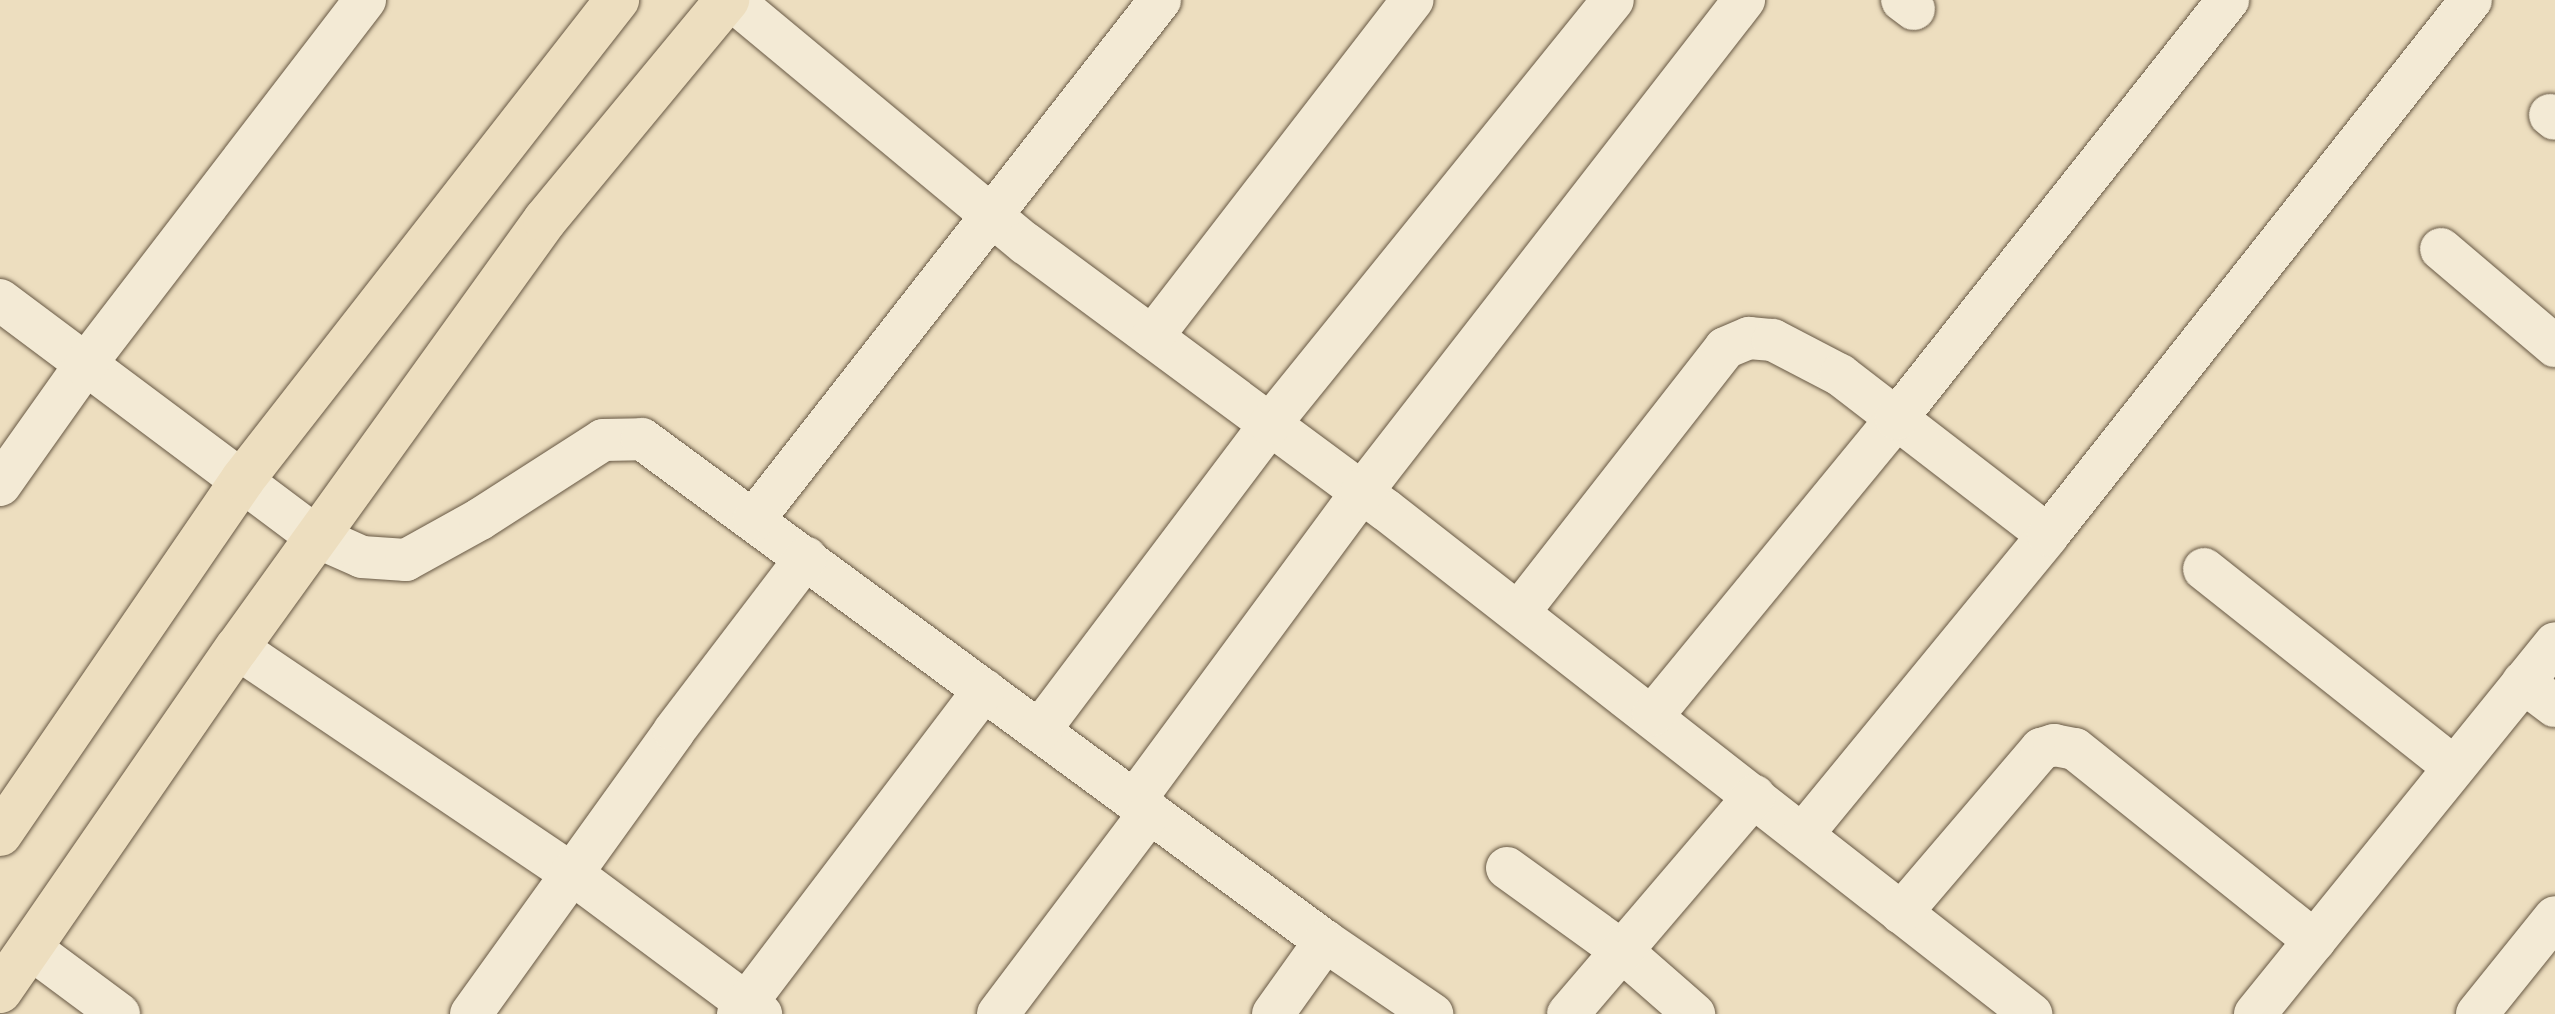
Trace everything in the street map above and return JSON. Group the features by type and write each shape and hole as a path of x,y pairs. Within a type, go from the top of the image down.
{"main road":[{"path":"0,834 243,479 617,0"},
{"path":"0,991 237,648 545,220 729,0"}],"street":[{"path":"0,485 85,365 365,0"},
{"path":"729,0 990,214 1519,612 2031,1014"},
{"path":"754,519 1160,0"},
{"path":"1152,337 1412,0"},
{"path":"1039,731 1270,424 1613,0"},
{"path":"998,1014 1362,492 1744,0"},
{"path":"1653,715 1896,419 2228,0"},
{"path":"1802,835 2048,535 2471,0"},
{"path":"2441,249 2555,346"},
{"path":"0,300 317,537 362,557 406,560 480,519 603,440 642,439 1325,941 1432,1014"},
{"path":"1519,612 1725,348 1749,338 1773,340 1840,375 2048,535"},
{"path":"471,1014 674,731 806,558"},
{"path":"2204,569 2454,767"},
{"path":"2255,1014 2454,767 2539,694 2555,643"},
{"path":"237,648 571,873 748,1010 984,690"},
{"path":"1901,913 2041,749 2054,745 2075,749 2315,941"},
{"path":"1568,1014 1754,796"},
{"path":"1507,868 1622,951 1694,1014"},
{"path":"2477,1014 2555,917"},
{"path":"1273,1014 1325,941"},
{"path":"30,948 119,1014"}]}
